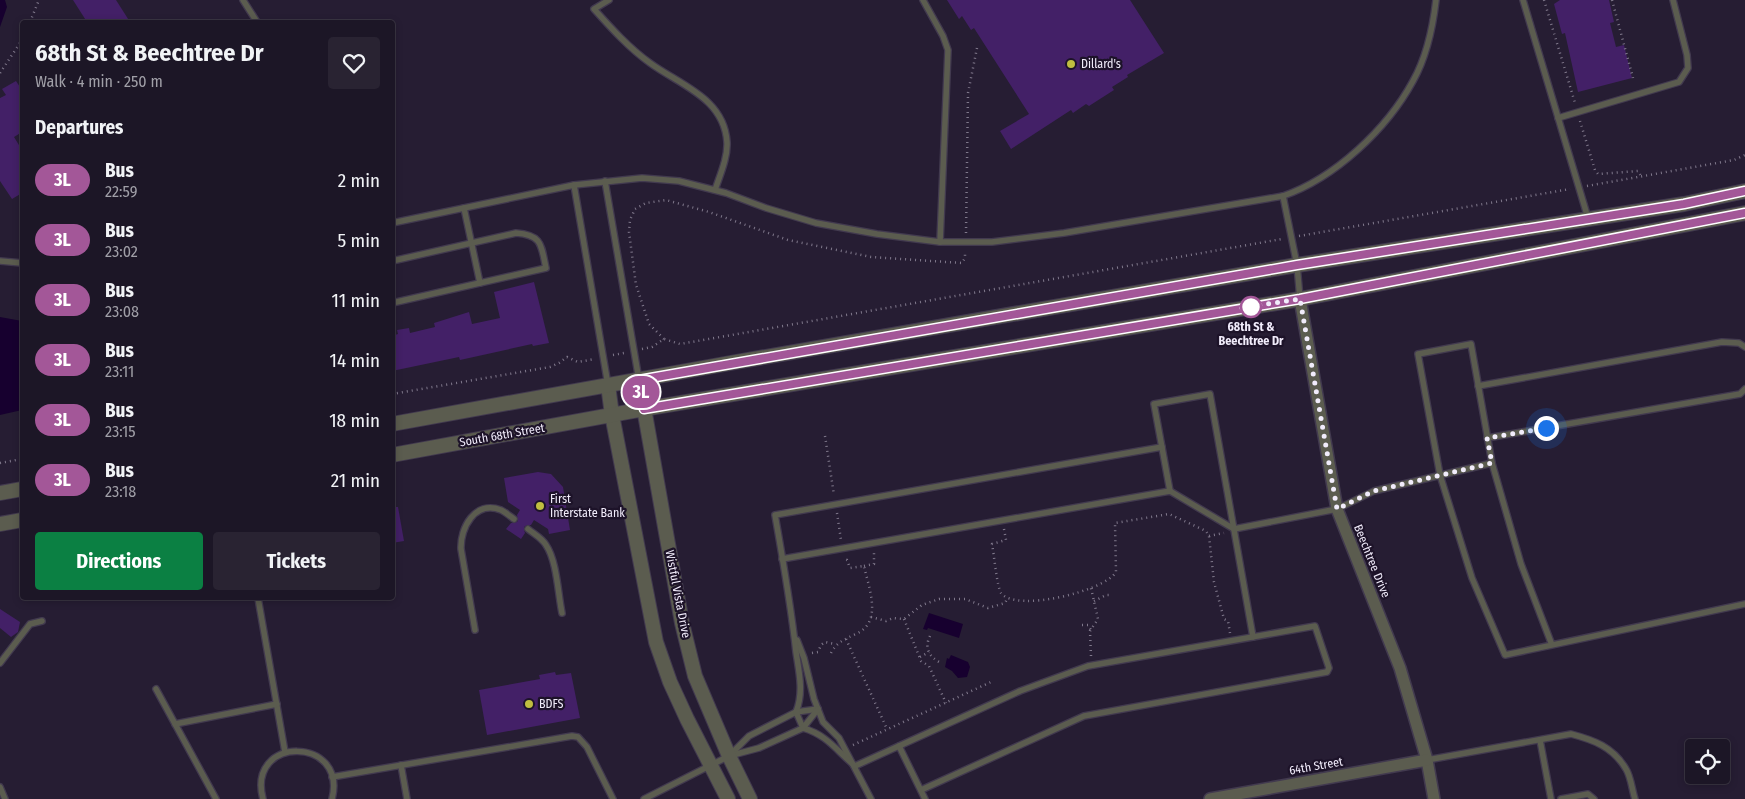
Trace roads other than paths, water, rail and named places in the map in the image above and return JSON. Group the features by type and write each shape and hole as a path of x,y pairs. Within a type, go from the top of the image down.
{"street":[{"path":"395,423 1297,265 1684,204 1745,191"},
{"name":"South 68th Street","path":"395,453 644,409 1300,299 1745,214"},
{"name":"Beechtree Drive","path":"1300,299 1337,509 1400,668 1427,760 1434,799"},
{"name":"Wistful Vista Drive","path":"639,380 684,632 695,676 729,756 750,799"},
{"path":"608,385 612,415 656,642 677,697 728,799"},
{"path":"0,493 20,489"},
{"path":"0,524 20,520"},
{"name":"64th Street","path":"1210,799 1427,760"}],"lane":[{"path":"243,0 256,20"},
{"path":"609,0 594,9 617,34 649,62 705,97 718,114 727,141 726,154 715,190"},
{"path":"923,0 943,36 948,50 940,242"},
{"path":"395,222 574,185 642,178 679,181 715,190 816,223 940,242 992,242 1064,234 1283,196 1298,191 1334,169 1365,143 1395,112 1414,80 1429,40 1436,0"},
{"path":"1522,0 1588,219"},
{"path":"1558,118 1679,82 1688,68 1673,0"},
{"path":"605,182 639,380"},
{"path":"574,185 608,385"},
{"path":"1283,196 1297,265 1300,299"},
{"path":"464,208 480,283"},
{"path":"395,261 516,233 538,238 546,268 395,302"},
{"path":"0,261 20,263"},
{"path":"1478,386 1722,342 1738,342 1745,347"},
{"path":"1552,645 1521,564 1492,463 1471,344 1418,354 1440,476 1472,578 1505,655 1745,604"},
{"path":"1487,438 1743,393"},
{"path":"1170,491 1154,404 1210,394 1253,637"},
{"path":"855,766 828,739 816,732 803,728 796,712 800,702 801,690 776,515 1162,447"},
{"path":"782,559 1170,491 1234,529 1337,509 1374,491 1492,463"},
{"path":"474,630 461,549 460,538 462,531 473,515 480,510 500,510 514,519"},
{"path":"528,529 543,541 549,549 555,571 562,614"},
{"path":"258,600 285,752"},
{"path":"0,663 30,624 42,622"},
{"path":"855,766 1020,691 1092,665 1315,626 1329,668 1327,672 1084,716 921,790"},
{"path":"794,631 803,655 814,699 823,722 839,738 871,799"},
{"path":"156,688 216,799"},
{"path":"175,724 277,704"},
{"path":"729,756 749,736 796,712 818,709"},
{"path":"644,799 729,756 759,748 803,728 818,709"},
{"path":"1427,760 1571,734 1594,740 1612,752 1626,769 1635,799"},
{"path":"332,777 572,736 578,737 587,746 613,799"},
{"path":"1540,740 1551,799"},
{"path":"899,746 925,799"},
{"path":"263,799 261,790 262,778 266,767 285,752 294,750 308,752 321,759 330,770 334,791 332,799"},
{"path":"402,765 407,799"},
{"path":"0,787 5,799"},
{"path":"1561,799 1588,794 1594,799"}],"place":[{"name":"Dillard's","path":"1071,64"},
{"name":"68th St & Beechtree Dr","path":"1251,307"},
{"name":"First Interstate Bank","path":"540,506"},
{"name":"BDFS","path":"529,704"}]}
